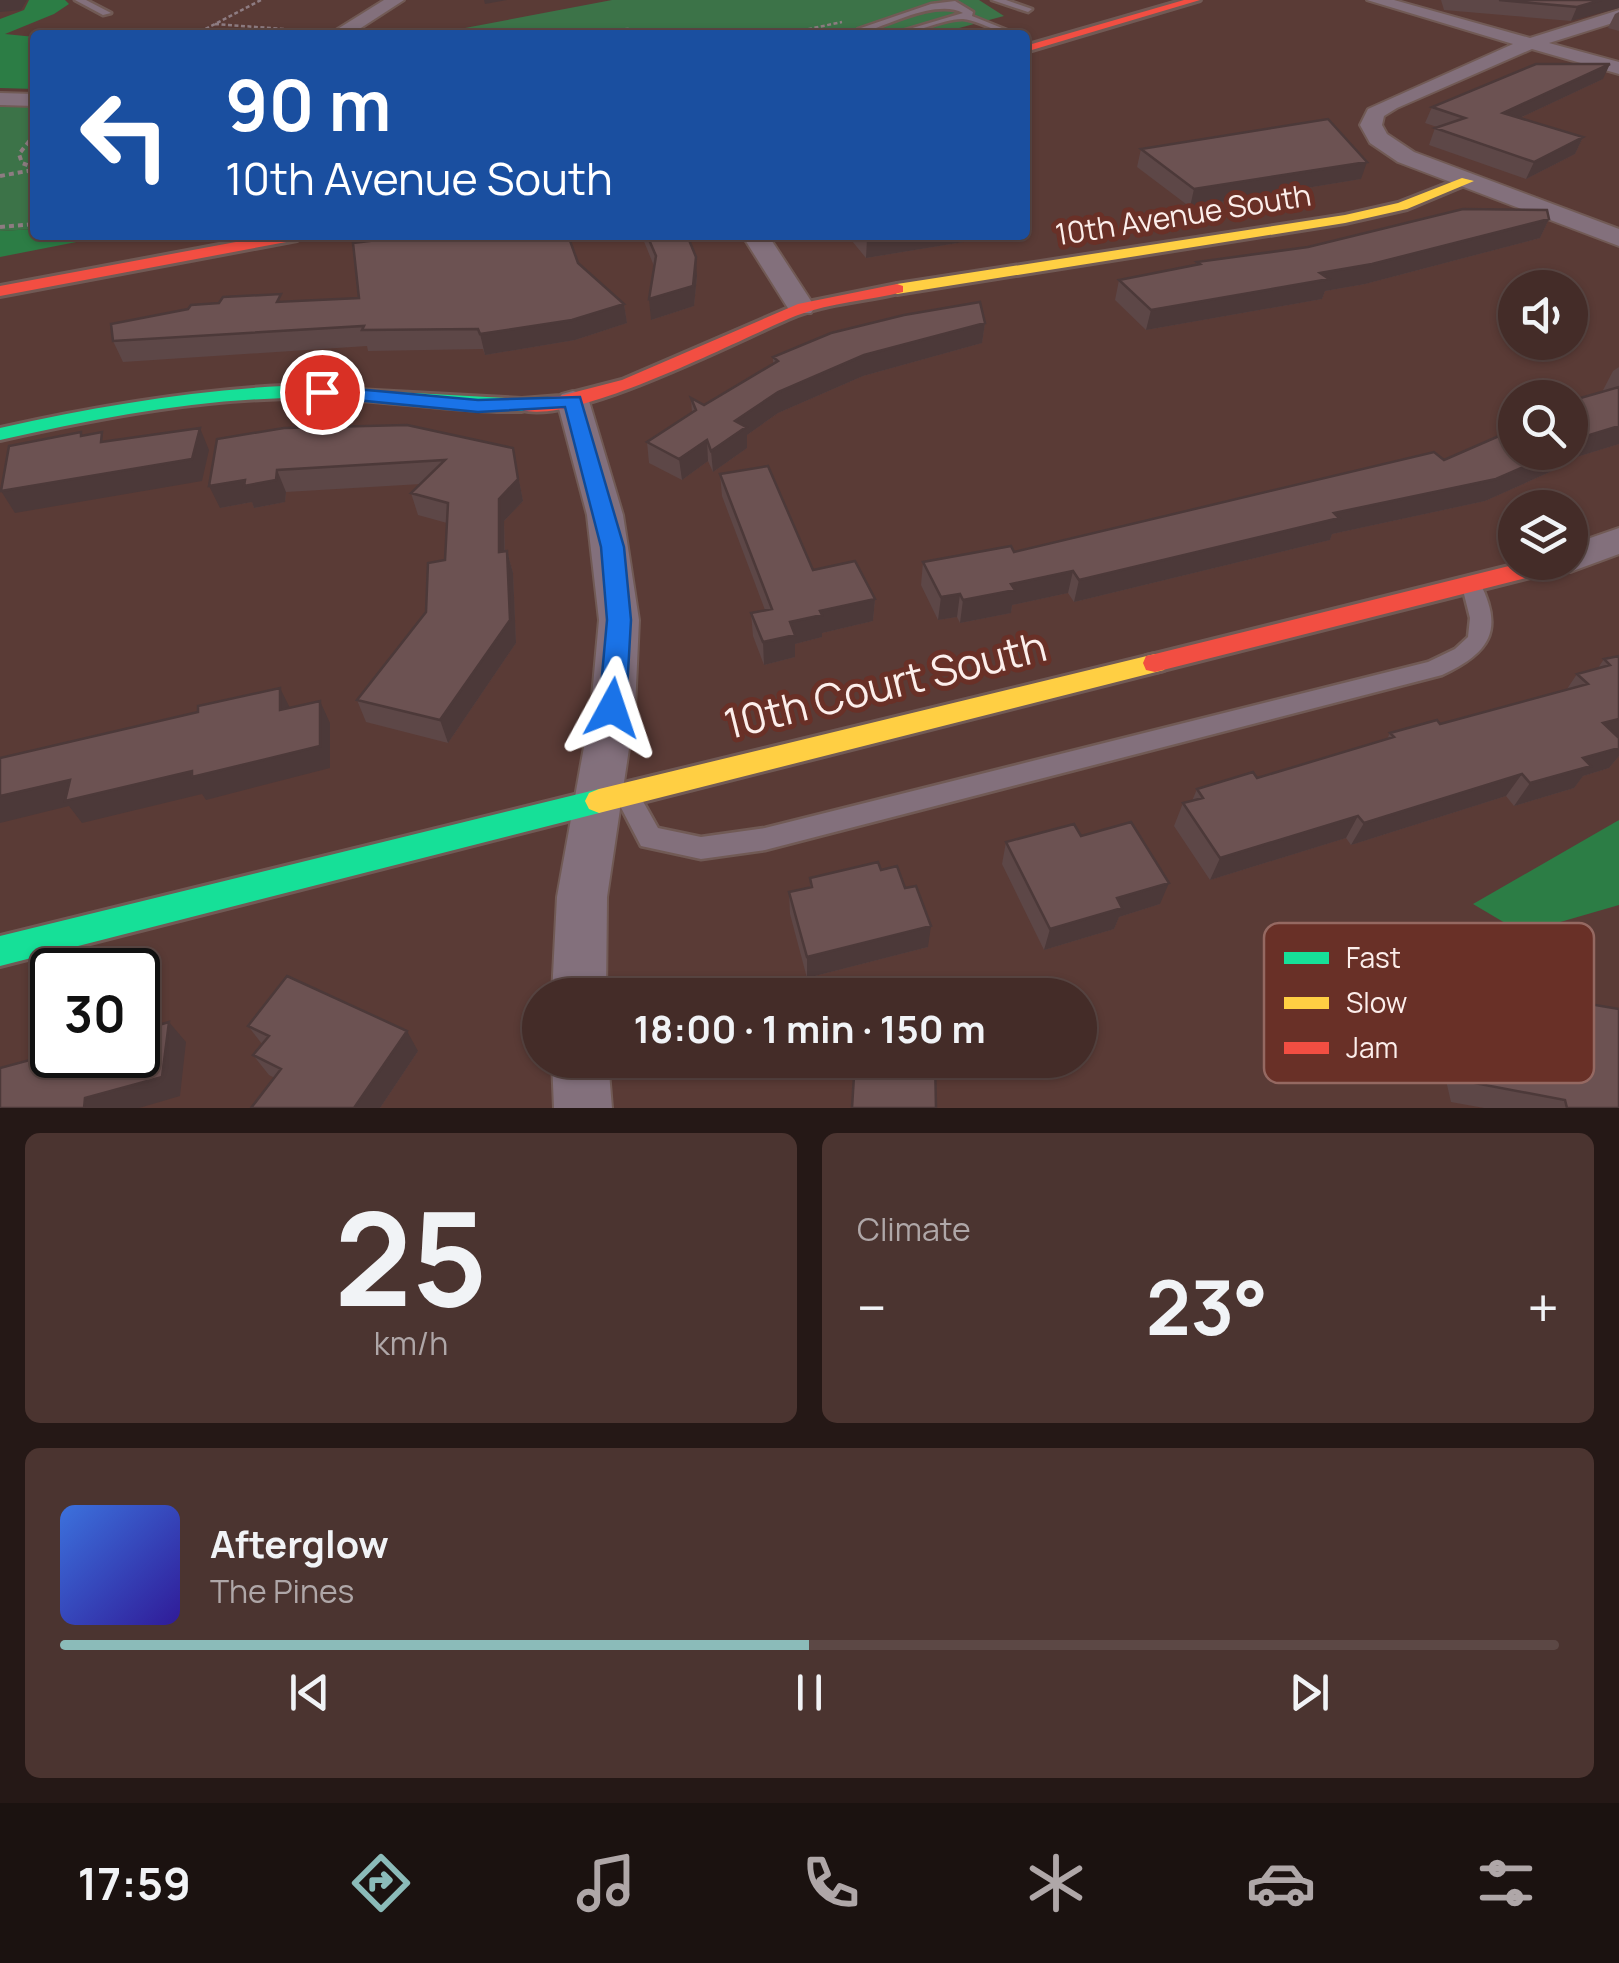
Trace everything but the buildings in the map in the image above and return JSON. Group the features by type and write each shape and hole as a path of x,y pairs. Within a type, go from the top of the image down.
{"street":[{"path":"347,30 396,0"},
{"path":"1030,37 1128,0"},
{"path":"1030,38 1195,0"},
{"path":"1375,0 1619,68"},
{"path":"1619,16 1532,44 1381,108 1372,119 1378,138 1394,151 1619,238"},
{"path":"0,99 30,100"},
{"name":"10th Avenue South","path":"0,434 99,412 240,394 322,392 509,406 573,401 661,377 760,323 801,307 856,295 1345,220 1402,206 1467,181"},
{"path":"0,270 166,240"},
{"path":"0,291 271,240"},
{"path":"758,240 801,307"},
{"path":"573,401 606,515 617,582 612,798 582,897 579,978"},
{"path":"1588,552 1619,540"},
{"name":"10th Court South","path":"0,951 1498,579"},
{"path":"581,1078 583,1108"}],"lane":[{"path":"79,0 106,14"},
{"path":"996,0 1028,10"},
{"path":"864,30 877,23 956,4 970,14 912,30"},
{"path":"962,16 994,30"},
{"path":"940,22 965,30"},
{"path":"612,798 650,838 701,848 765,840 1434,669 1469,654 1481,640 1482,612 1472,586"}],"path":[{"path":"204,30 262,0"},
{"path":"810,30 854,20 877,23"},
{"path":"216,24 290,30"},
{"path":"24,164 20,151 30,140"},
{"path":"0,175 24,164 30,166"},
{"path":"0,175 30,169"},
{"path":"0,227 30,224"}],"green space":[{"path":"29,0 65,0 69,4 5,34 30,36 30,89 0,88 0,19 24,10"},
{"path":"612,0 979,0 1004,16 952,30 454,30"},
{"path":"0,104 30,104 30,229 0,231"},
{"path":"30,229 30,240 87,240 0,257 0,231"},
{"path":"1619,820 1619,905 1557,923 1505,923 1473,904"}],"traffic: fast":[{"path":"0,434 120,409 242,394 324,392 472,405 522,405"},
{"path":"0,951 599,801"}],"traffic: slow":[{"path":"897,289 1345,219 1402,206 1467,181"},
{"path":"599,801 1155,663"}],"traffic: jam":[{"path":"1030,48 1195,0"},
{"path":"0,291 270,240"},
{"path":"522,405 595,395 661,372 791,312 897,289"},
{"path":"1155,663 1498,577"}],"route":[{"path":"322,392 478,406 573,401 606,515 617,582 619,620 612,708"}]}
